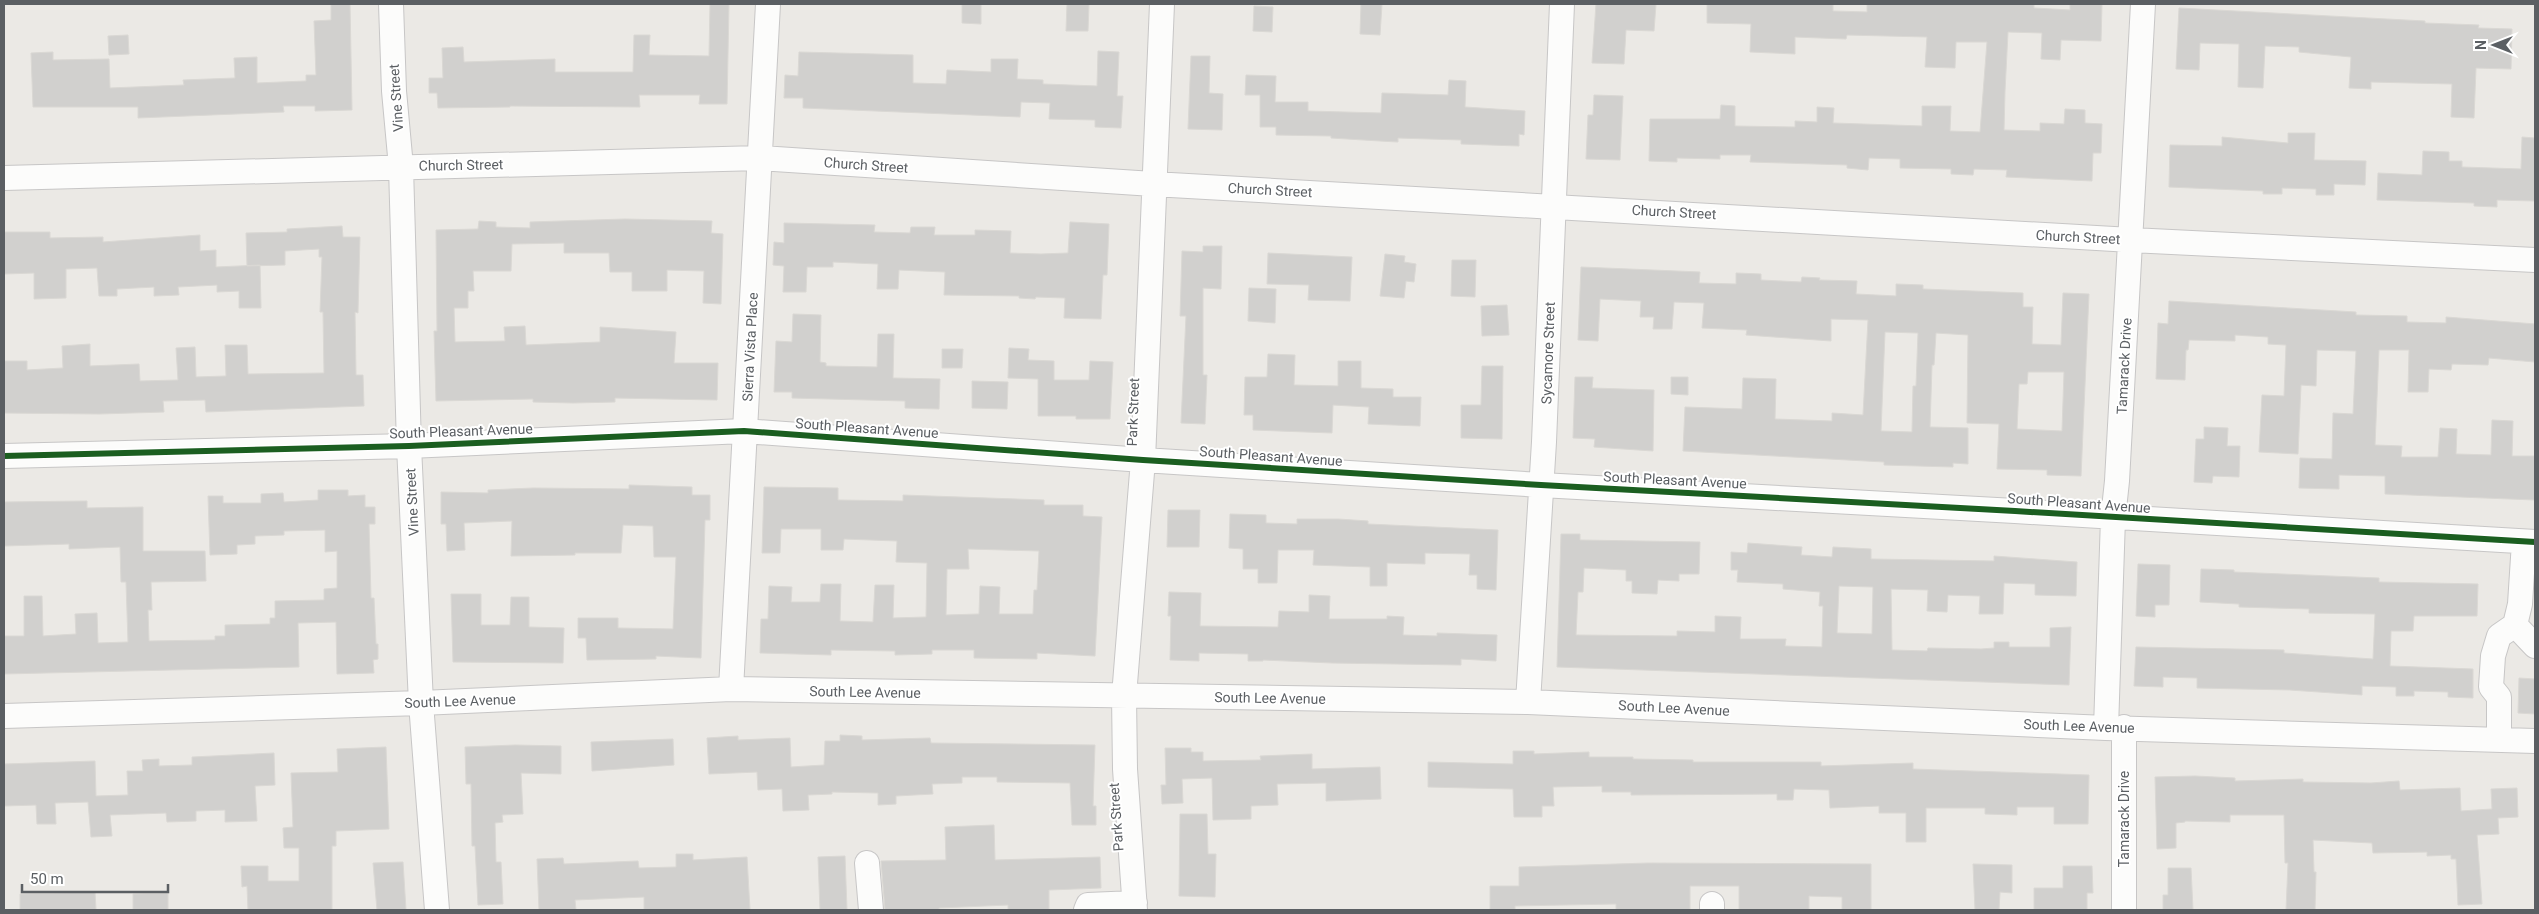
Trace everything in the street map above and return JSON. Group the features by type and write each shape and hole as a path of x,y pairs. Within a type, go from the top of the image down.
{"street":[{"name":"Vine Street","path":"391,4 394,91 401,167 409,446 421,703 437,910"},
{"name":"Sierra Vista Place","path":"731,689 744,431 748,404 768,4"},
{"name":"Park Street","path":"1135,906 1125,769 1124,696 1143,460 1162,4"},
{"name":"Sycamore Street","path":"1528,702 1541,486 1562,4"},
{"name":"Tamarack Drive","path":"2124,910 2115,728 2113,518 2117,481 2144,4"},
{"name":"Church Street","path":"4,178 760,158 1153,184 1554,205 2131,240 2535,260"},
{"name":"South Pleasant Avenue","path":"4,456 409,446 744,431 1541,486 2530,542"},
{"path":"2499,739 2499,697 2491,687 2493,656 2499,636 2515,625 2530,542"},
{"path":"2515,625 2535,646"},
{"name":"South Lee Avenue","path":"4,716 421,703 731,689 1528,702 2115,728 2535,741"},
{"path":"867,863 871,910"},
{"path":"1086,910 1088,905 1135,906"}],"building":[{"path":"331,4 350,4 352,110 315,111 315,106 283,106 284,112 138,118 138,107 33,107 31,53 53,52 53,60 109,59 110,88 184,85 183,80 235,78 234,58 257,57 257,83 306,81 306,75 316,75 314,21 331,20"},
{"path":"710,4 729,4 727,104 699,104 700,95 639,95 640,107 510,106 438,108 437,93 429,93 429,78 443,78 442,48 463,47 464,62 555,59 555,72 633,72 634,35 650,35 649,55 709,56"},
{"path":"962,4 981,4 981,24 962,23"},
{"path":"1067,4 1089,4 1088,31 1066,31"},
{"path":"1361,4 1382,4 1380,35 1360,34"},
{"path":"1596,4 1656,4 1654,31 1626,30 1624,64 1592,63"},
{"path":"1707,4 1833,4 1833,11 1867,12 1867,4 2034,4 2034,8 2070,10 2070,4 2102,4 2101,41 2061,40 2060,60 2041,59 2042,33 2008,32 2004,130 2040,131 2040,123 2064,124 2065,109 2085,110 2085,123 2102,124 2101,153 2093,153 2092,181 2006,177 2007,170 1974,169 1973,175 1951,174 1951,169 1900,168 1900,159 1869,158 1868,170 1847,168 1847,165 1750,162 1751,155 1720,155 1720,159 1677,158 1677,162 1649,161 1650,119 1720,119 1721,105 1735,106 1735,126 1795,127 1795,121 1817,122 1817,107 1834,108 1833,123 1922,126 1922,106 1951,106 1950,131 1980,132 1987,42 1956,42 1955,68 1925,67 1927,37 1847,35 1846,39 1795,37 1795,54 1750,52 1751,24 1707,23"},
{"path":"1254,6 1273,7 1272,32 1253,31"},
{"path":"2179,8 2425,21 2425,23 2479,25 2478,28 2512,29 2511,69 2476,68 2474,118 2451,117 2452,84 2371,82 2371,89 2349,88 2351,57 2299,52 2299,47 2265,46 2263,88 2238,87 2239,44 2200,43 2199,70 2176,69"},
{"path":"128,35 129,54 109,55 108,36"},
{"path":"1098,51 1119,52 1117,96 1123,96 1121,128 1095,127 1095,120 1049,119 1050,103 1021,102 1020,117 803,108 803,98 784,98 785,75 798,76 799,52 913,55 913,83 946,84 947,70 991,72 991,59 1018,59 1017,79 1043,80 1043,84 1097,86"},
{"path":"1191,56 1210,56 1209,93 1223,94 1222,130 1188,129"},
{"path":"1246,75 1276,76 1275,102 1308,102 1308,111 1381,113 1382,93 1448,95 1449,80 1466,81 1465,107 1525,111 1524,135 1519,134 1519,146 1461,144 1461,140 1398,138 1398,142 1331,138 1331,136 1276,135 1276,127 1260,127 1260,95 1245,95"},
{"path":"1594,95 1623,96 1620,160 1586,159 1588,115 1593,115"},
{"path":"2288,133 2315,133 2314,160 2366,161 2365,185 2334,184 2334,195 2316,195 2316,189 2282,188 2282,194 2263,194 2263,191 2169,187 2170,145 2222,146 2222,137 2288,143"},
{"path":"2522,137 2535,138 2535,201 2497,200 2497,207 2474,206 2474,203 2377,200 2378,173 2422,175 2423,151 2449,152 2449,161 2462,161 2462,167 2521,169"},
{"path":"625,219 712,221 711,233 723,234 721,304 703,303 704,271 667,270 667,291 632,291 632,272 610,272 609,253 564,253 564,243 512,244 511,271 473,271 474,291 468,291 468,308 454,308 455,342 505,341 504,327 525,326 526,345 600,342 600,327 676,332 674,363 718,363 717,400 615,398 615,402 573,403 533,402 533,399 436,401 434,331 437,331 436,230 478,229 479,221 496,222 496,227 530,228 530,222"},
{"path":"1070,222 1109,224 1107,275 1103,275 1101,319 1064,318 1065,298 1036,297 1035,299 1019,298 1019,296 944,295 945,272 899,270 898,289 877,289 878,264 833,262 833,267 807,267 806,292 783,292 784,266 773,265 774,242 784,243 784,223 875,225 874,232 910,233 911,227 935,227 934,235 975,235 975,230 1011,231 1010,253 1041,254 1068,253"},
{"path":"342,226 343,237 360,237 358,313 355,312 356,375 363,375 364,406 206,412 205,400 163,401 164,412 99,414 4,413 4,361 27,361 27,370 63,368 62,346 90,344 90,366 139,364 140,381 178,380 176,348 195,347 196,377 226,376 225,345 247,345 248,374 324,373 323,312 320,312 322,257 319,257 319,249 285,251 285,265 247,266 246,233 287,232 287,229"},
{"path":"4,232 50,232 50,238 103,237 103,242 200,235 200,251 216,250 216,267 260,265 261,308 239,308 239,291 217,292 217,285 178,287 179,295 154,296 154,287 117,289 117,296 99,296 97,268 66,269 66,298 34,299 34,273 4,274"},
{"path":"1203,246 1222,246 1221,289 1203,288 1203,375 1207,375 1205,424 1181,423 1186,316 1180,316 1182,251 1203,252"},
{"path":"1268,253 1352,257 1350,301 1308,300 1309,285 1267,284"},
{"path":"1385,254 1405,256 1404,262 1416,264 1414,282 1406,281 1404,298 1380,296"},
{"path":"1452,260 1476,260 1475,297 1451,296"},
{"path":"1581,267 1700,272 1699,283 1736,284 1736,273 1761,274 1761,280 1801,282 1802,277 1820,278 1819,280 1857,281 1856,294 1896,296 1896,284 1923,285 1923,289 2023,293 2023,307 2033,307 2032,344 2061,345 2063,293 2089,294 2081,476 2047,475 2047,470 1997,469 1999,424 1967,423 1968,335 1936,333 1934,365 1932,365 1930,427 1968,428 1968,464 1953,463 1953,467 1884,465 1884,462 1683,451 1685,407 1742,409 1743,378 1776,379 1775,419 1832,421 1832,413 1863,415 1868,320 1831,319 1831,341 1746,335 1747,330 1702,328 1704,303 1674,302 1672,329 1653,329 1654,317 1640,317 1641,301 1600,299 1598,341 1578,340","holes":["1885,332 1918,333 1916,386 1913,386 1912,432 1881,431","2028,372 2064,372 2062,431 2017,429 2019,384 2027,384"]},
{"path":"1249,288 1276,289 1275,323 1248,321"},
{"path":"2169,301 2356,312 2356,315 2407,316 2407,322 2446,323 2446,317 2535,324 2535,362 2489,358 2488,365 2452,364 2451,370 2429,369 2428,392 2408,392 2409,350 2379,350 2375,445 2402,446 2401,457 2438,457 2440,428 2457,429 2456,454 2491,455 2492,420 2513,421 2512,456 2535,456 2535,500 2385,494 2385,476 2339,475 2339,489 2299,488 2300,458 2332,459 2333,413 2353,414 2356,351 2317,350 2316,386 2301,385 2298,454 2259,452 2262,395 2284,396 2286,345 2268,344 2268,337 2235,335 2235,341 2189,340 2188,350 2186,350 2185,380 2156,379 2158,323 2168,324"},
{"path":"1507,305 1509,335 1482,336 1481,306"},
{"path":"793,314 821,315 820,362 826,363 826,366 877,367 878,334 894,334 893,378 940,379 939,409 905,408 905,401 792,398 792,392 774,392 776,341 792,342"},
{"path":"1009,348 1029,349 1028,360 1054,361 1054,380 1089,380 1090,361 1113,362 1110,419 1076,419 1076,416 1038,416 1038,379 1008,378"},
{"path":"942,349 963,349 962,368 942,368"},
{"path":"1268,354 1295,355 1294,385 1338,386 1338,361 1361,361 1361,388 1393,389 1393,397 1421,397 1420,426 1368,424 1369,407 1333,405 1332,433 1253,430 1253,415 1244,415 1245,377 1267,377"},
{"path":"1482,366 1503,366 1502,439 1461,438 1461,405 1481,405"},
{"path":"1575,377 1593,377 1592,388 1654,390 1653,451 1594,447 1595,439 1573,438"},
{"path":"1671,377 1688,377 1688,395 1671,394"},
{"path":"972,381 1008,382 1007,409 972,408"},
{"path":"2204,427 2228,428 2227,446 2240,446 2239,477 2213,476 2212,483 2194,482 2196,439 2204,439"},
{"path":"629,485 692,487 692,495 710,495 710,520 705,520 701,658 656,656 656,659 587,660 586,638 578,638 578,618 618,618 618,628 673,629 676,557 654,557 653,526 623,525 621,553 511,556 512,521 464,523 465,550 447,551 446,524 441,524 441,492 488,493 488,490 533,488 629,489"},
{"path":"764,487 838,488 838,500 903,501 903,495 1044,500 1044,505 1083,505 1083,516 1102,517 1095,656 1037,653 1037,659 974,658 974,650 932,650 932,654 895,655 895,651 831,650 831,655 760,653 761,619 768,619 769,586 792,587 791,602 820,602 821,584 841,584 840,621 873,622 875,585 894,585 893,618 926,617 927,563 896,562 897,541 844,539 843,550 821,550 821,529 781,529 780,553 762,553","holes":["968,549 1039,551 1037,590 1034,590 1033,614 999,614 1000,587 980,586 979,614 946,615 947,569 969,569"]},
{"path":"318,490 348,490 348,496 365,495 365,507 375,507 375,524 369,524 371,598 374,598 376,644 378,644 378,659 373,660 374,673 337,674 336,622 298,623 299,667 4,674 4,636 24,636 24,596 42,596 43,636 76,634 75,614 97,613 98,643 128,642 126,582 121,582 120,547 69,549 69,544 4,546 4,502 87,501 87,508 143,507 143,551 205,551 206,581 151,582 152,610 148,610 149,641 215,640 215,636 225,636 225,625 270,624 270,618 275,618 275,601 324,600 324,589 337,588 337,551 325,552 325,530 284,531 284,535 255,536 255,544 237,545 237,554 210,555 208,496 223,496 223,503 261,503 261,494 283,493 284,502 318,500"},
{"path":"1168,510 1200,510 1199,547 1167,547"},
{"path":"1230,514 1266,515 1266,523 1297,524 1297,519 1338,519 1368,521 1368,524 1498,530 1496,590 1477,589 1477,575 1469,575 1470,554 1425,553 1425,564 1387,563 1387,586 1370,586 1370,567 1313,565 1314,550 1278,550 1277,583 1258,583 1258,569 1243,569 1243,549 1229,548"},
{"path":"1561,534 1580,534 1580,540 1700,542 1699,574 1679,574 1679,581 1658,580 1657,594 1632,593 1632,581 1626,581 1626,570 1584,568 1583,592 1578,592 1576,635 1677,636 1677,631 1715,632 1715,616 1741,617 1740,639 1786,639 1785,646 1822,647 1823,606 1819,606 1820,592 1783,589 1783,584 1737,582 1738,570 1731,570 1731,552 1747,553 1748,543 1802,547 1801,555 1832,557 1833,547 1871,549 1871,559 1994,561 1994,556 2077,562 2076,596 2035,595 2035,584 2004,583 2003,614 1979,614 1980,596 1948,595 1947,612 1927,611 1928,590 1891,589 1892,650 1927,651 1928,648 1994,648 1994,642 2009,642 2009,647 2050,647 2050,628 2071,627 2069,685 1557,667","holes":["1839,586 1873,587 1872,634 1837,633"]},
{"path":"2138,564 2170,565 2169,605 2155,605 2155,617 2136,616"},
{"path":"2201,569 2379,578 2379,582 2478,584 2477,616 2414,616 2413,631 2391,631 2390,666 2473,669 2473,698 2448,697 2448,692 2414,691 2414,696 2396,696 2396,687 2362,686 2362,695 2290,690 2197,688 2197,678 2163,677 2163,687 2134,686 2136,647 2284,650 2284,653 2373,659 2375,614 2309,613 2309,609 2239,607 2239,604 2200,602"},
{"path":"1169,592 1201,593 1200,626 1278,627 1279,611 1309,612 1309,595 1330,596 1329,619 1387,619 1387,616 1404,617 1403,635 1437,636 1437,633 1497,635 1496,661 1461,659 1461,665 1248,661 1248,654 1199,653 1199,661 1170,660 1171,616 1168,616"},
{"path":"451,594 481,594 481,625 510,625 511,597 529,597 529,627 564,628 563,663 453,662"},
{"path":"2519,678 2535,679 2535,714 2518,713"},
{"path":"840,735 862,736 862,740 930,738 931,743 1095,745 1093,806 1096,806 1096,825 1072,825 1070,783 997,782 997,777 962,777 962,783 932,784 933,794 896,796 896,804 878,805 878,793 832,792 832,794 808,795 809,810 783,811 782,789 758,790 757,772 709,774 707,738 738,736 738,740 790,738 791,767 824,765 825,741 840,741"},
{"path":"673,739 674,765 592,771 591,742"},
{"path":"561,746 561,774 521,773 523,814 502,815 503,822 495,823 496,862 501,862 503,904 478,905 475,846 472,846 471,784 466,784 465,747"},
{"path":"386,747 389,829 336,831 336,846 332,846 332,910 248,910 247,886 242,887 241,866 268,866 268,881 299,881 299,848 284,848 283,828 293,827 291,773 338,772 337,749"},
{"path":"1165,748 1191,748 1191,752 1203,752 1203,761 1261,760 1260,756 1312,754 1312,769 1380,767 1381,799 1326,801 1326,783 1277,784 1278,805 1251,806 1251,819 1213,820 1212,778 1182,779 1183,803 1162,804 1161,785 1166,785"},
{"path":"1513,751 1534,751 1534,754 1589,752 1589,757 1633,757 1633,759 1693,760 1693,762 1821,762 1821,766 1913,763 1913,769 2089,775 2088,824 2054,824 2054,807 2017,807 2017,815 1985,814 1985,808 1926,808 1926,842 1906,842 1906,813 1879,813 1879,806 1830,808 1829,790 1794,789 1793,800 1777,800 1777,794 1631,795 1631,792 1602,792 1602,786 1553,787 1554,806 1542,806 1542,817 1514,817 1513,789 1428,787 1428,762 1513,764"},
{"path":"274,753 275,785 255,786 257,821 225,822 225,810 196,811 196,821 167,822 166,813 110,815 112,836 91,837 88,802 55,803 56,824 37,824 36,805 4,806 4,764 95,761 96,796 128,795 127,771 143,771 142,760 159,759 159,766 192,765 192,757"},
{"path":"2155,777 2235,778 2235,781 2303,779 2303,782 2371,783 2399,781 2400,790 2460,788 2461,811 2492,809 2491,789 2517,788 2518,817 2498,818 2499,834 2477,835 2482,904 2458,905 2456,859 2451,859 2451,855 2427,856 2427,852 2373,853 2372,843 2313,840 2314,872 2316,872 2315,910 2286,910 2288,863 2285,863 2284,815 2230,815 2230,822 2185,821 2176,823 2176,848 2157,849"},
{"path":"1180,814 1207,814 1208,854 1216,854 1215,897 1179,896"},
{"path":"994,825 995,860 1100,857 1101,888 1049,890 1049,910 1008,910 1008,905 939,908 939,910 885,910 881,861 946,860 945,827"},
{"path":"676,854 693,854 693,860 747,857 750,910 644,910 644,897 575,900 576,910 539,910 537,859 563,858 564,864 638,861 639,868 676,867"},
{"path":"845,856 847,910 820,910 818,857"},
{"path":"403,862 406,910 377,910 373,863"},
{"path":"1648,863 1871,864 1871,910 1842,910 1842,897 1809,896 1809,910 1739,910 1739,886 1690,886 1690,910 1616,910 1616,904 1515,906 1515,910 1490,910 1490,886 1519,886 1519,867"},
{"path":"1973,864 2012,865 2012,893 2000,892 1999,910 1975,910"},
{"path":"2063,866 2092,866 2093,893 2087,893 2087,910 2034,910 2034,888 2063,888"},
{"path":"2168,868 2191,868 2193,910 2163,910 2163,895 2168,895"},
{"path":"95,892 96,910 20,910 20,894"},
{"path":"168,893 168,910 133,910 133,894"}],"cycle path":[{"path":"4,456 409,446 744,431 1143,460 1541,485 2535,542"}]}
